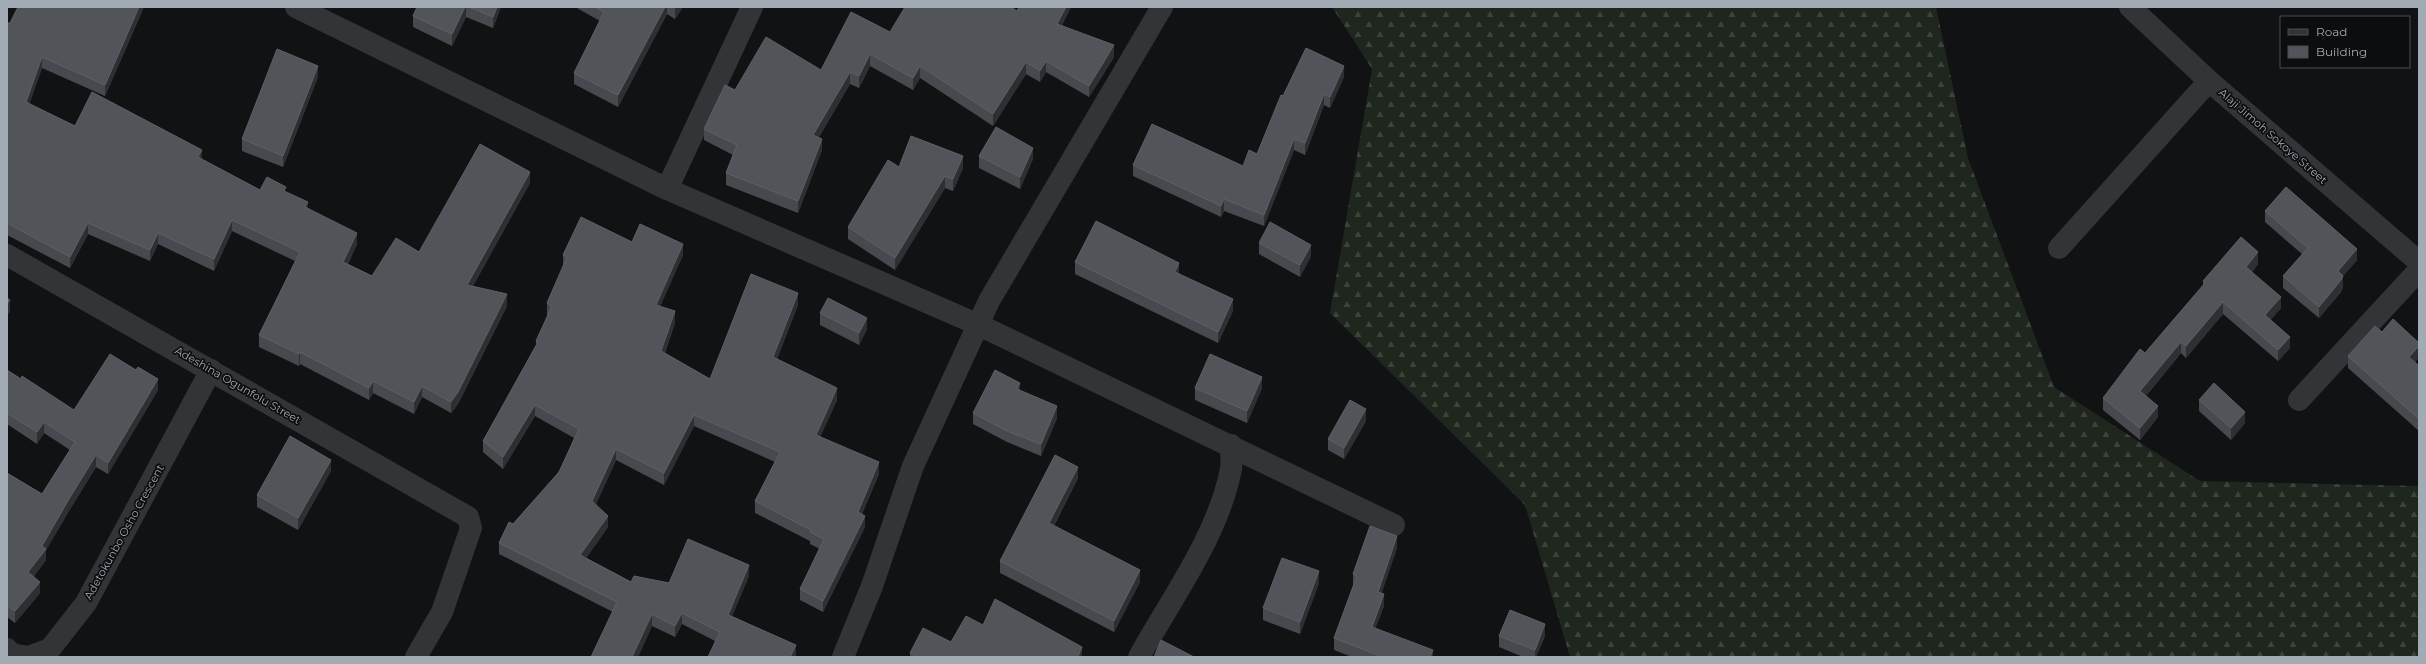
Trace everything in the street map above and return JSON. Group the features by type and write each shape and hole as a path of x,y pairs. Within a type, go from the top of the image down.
{"street":[{"path":"296,7 667,189 979,325 1231,445 1394,525"},
{"path":"667,189 752,7"},
{"path":"843,657 872,586 913,466 990,301 1019,248 1162,7"},
{"name":"Alaji Jimoh Sokoye Street","path":"2130,7 2209,81 2419,262"},
{"path":"2059,248 2209,81"},
{"name":"Adeshina Ogunfolu Street","path":"7,255 468,517 471,528 442,612 416,657"},
{"path":"2299,400 2419,270"},
{"name":"Adetokunbo Osho Crescent","path":"7,649 12,654 28,657 50,649 86,603 211,370"},
{"path":"1139,657 1188,574 1216,515 1231,468 1231,445"}],"green space":[{"path":"1332,7 1936,7 1968,158 2054,387 2200,481 2419,486 2419,657 1570,657 1525,505 1330,313 1372,69"}],"building":[{"path":"18,7 139,7 105,85 42,57 26,102 75,126 92,92 202,150 198,157 260,190 267,177 286,187 284,191 308,202 305,207 357,233 343,262 372,276 396,238 419,252 480,144 530,172 467,285 507,294 458,392 451,402 422,386 414,402 373,381 369,388 300,352 299,354 259,335 300,252 232,220 214,259 158,233 150,250 88,223 70,257 7,223 7,25 10,23"},
{"path":"417,7 465,7 452,34 413,16"},
{"path":"469,7 497,7 493,17"},
{"path":"595,7 665,7 618,95 574,73 604,12"},
{"path":"905,7 1011,7 1017,11 1019,7 1066,7 1057,24 1114,45 1089,86 1046,61 1040,71 1026,62 993,114 920,66 913,78 870,54 859,76 850,72 813,135 822,139 798,201 726,173 737,145 704,129 725,85 735,90 766,37 821,70 851,12 890,32"},
{"path":"1306,48 1344,66 1330,97 1324,94 1305,143 1294,139 1264,215 1224,199 1221,206 1133,165 1152,124 1243,166 1249,150 1257,154 1281,95 1283,96"},
{"path":"277,49 318,66 283,156 242,139"},
{"path":"996,127 1033,148 1020,177 979,156"},
{"path":"911,136 963,156 953,179 945,176 895,258 848,227 888,160 899,167"},
{"path":"2286,187 2357,249 2338,271 2343,276 2341,280 2319,307 2283,276 2308,248 2265,211"},
{"path":"581,217 632,242 640,224 683,244 656,305 675,311 661,351 710,379 751,274 798,293 773,357 837,388 816,435 879,462 858,512 865,516 823,601 800,589 824,539 810,532 811,530 755,501 780,452 694,415 664,473 616,449 592,501 608,516 580,555 631,582 634,576 669,583 688,539 749,565 728,615 796,645 790,657 708,657 720,632 682,613 675,626 652,614 632,657 591,657 617,602 499,543 509,522 513,524 559,472 579,429 535,405 503,457 483,441 538,342 536,341 552,306 547,303 567,257 563,255"},
{"path":"1096,221 1179,263 1175,272 1233,299 1218,332 1075,262"},
{"path":"1270,222 1311,245 1300,265 1259,243"},
{"path":"2241,237 2258,252 2246,267 2281,297 2265,315 2290,337 2278,350 2223,302 2186,346 2181,342 2140,391 2158,406 2140,428 2103,398 2140,349 2145,353 2205,283 2203,281"},
{"path":"828,298 867,318 859,333 820,313"},
{"path":"2393,319 2419,343 2419,346 2409,357 2419,366 2419,419 2348,356 2375,326 2382,332"},
{"path":"110,354 136,370 138,367 158,379 108,463 96,455 42,546 46,549 28,572 40,582 15,611 7,605 7,473 42,494 75,442 44,422 37,432 7,413 7,370 21,379 22,376 74,410"},
{"path":"1210,354 1262,377 1247,411 1195,388"},
{"path":"995,370 1020,383 1017,389 1057,406 1041,444 1007,431 973,413"},
{"path":"2214,383 2245,412 2231,428 2199,400"},
{"path":"1350,400 1366,409 1344,448 1328,439"},
{"path":"290,436 331,460 298,518 257,495"},
{"path":"1055,455 1078,467 1049,523 1140,570 1114,621 1000,561"},
{"path":"1370,526 1397,536 1378,592 1384,594 1372,627 1433,650 1430,657 1383,657 1334,638 1357,576 1353,574"},
{"path":"1282,558 1319,571 1300,622 1263,608"},
{"path":"995,599 1082,647 1078,657 918,657 910,653 923,628 951,642 966,616 983,625"},
{"path":"1510,610 1545,624 1535,650 1499,636"},
{"path":"1161,640 1194,657 1154,657"}]}
